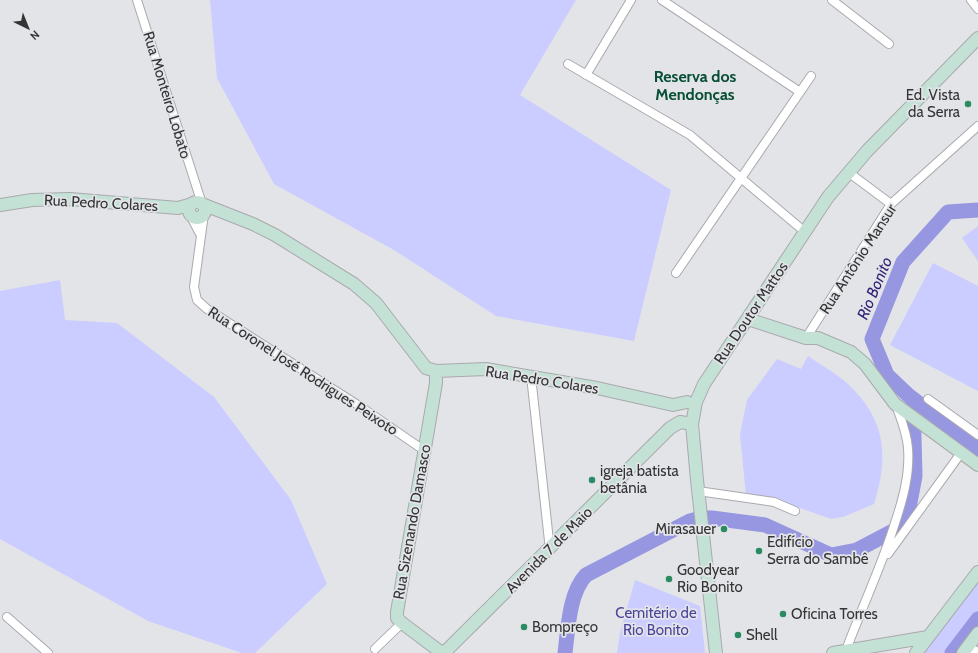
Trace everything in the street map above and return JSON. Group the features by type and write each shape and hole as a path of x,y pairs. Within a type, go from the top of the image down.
{"street":[{"name":"Rua Monteiro Lobato","path":"138,0 197,190 200,209"},
{"path":"586,74 631,0"},
{"path":"662,0 800,92"},
{"path":"832,0 889,44"},
{"path":"971,0 978,9"},
{"name":"Rua Doutor Mattos","path":"716,653 692,424 696,402 704,384 828,197 848,172 978,38"},
{"path":"568,64 690,135 739,178 805,232"},
{"path":"676,273 739,178 811,76"},
{"name":"Rua Antônio Mansur","path":"806,338 891,204 978,126"},
{"path":"848,172 891,204"},
{"name":"Rua Pedro Colares","path":"0,205 32,200 70,199 200,209 253,224 275,235 354,284 376,303 424,366 436,371 486,369 597,388 673,405 687,402"},
{"path":"200,209 196,224 200,235"},
{"name":"Rua Coronel José Rodrigues Peixoto","path":"200,209 200,235 194,287 197,300 207,309 361,407 425,452"},
{"path":"748,319 806,338 818,338 851,352 872,372 895,404 905,430 908,448 908,469 904,497 883,561 845,652"},
{"name":"Rua Sizenando Damasco","path":"436,371 436,383 425,452 397,612 398,618 402,623 443,653"},
{"path":"531,376 550,550"},
{"name":"Avenida 7 de Maio","path":"443,653 550,550 670,428 687,402 704,384"},
{"path":"928,399 978,435"},
{"path":"895,404 978,465"},
{"path":"670,428 680,422 692,424"},
{"path":"883,561 961,453"},
{"path":"698,491 774,502 796,511"},
{"path":"916,653 978,572"},
{"path":"7,617 48,653"},
{"path":"375,649 402,623"},
{"path":"970,651 978,633"},
{"path":"833,653 928,637"}],"green space":[{"path":"210,0 576,0 520,95 671,190 634,341 496,316 394,250 274,184 217,78"},
{"path":"978,226 978,261 962,238"},
{"path":"933,263 978,286 978,391 890,345"},
{"path":"60,280 65,320 117,323 214,397 291,500 327,584 255,653 242,653 148,621 0,539 0,291"},
{"path":"808,356 843,380 861,398 877,425 881,440 882,470 874,504 843,517 831,519 775,499 746,496 740,434 747,400 777,359 801,369"},
{"path":"978,578 978,619 952,653 921,653"},
{"name":"Cemitério de Rio Bonito","path":"635,580 700,606 705,653 617,653 620,633"}],"waterway":[{"name":"Rio Bonito","path":"978,210 948,212 903,262 872,339 887,375 908,395 978,449"},
{"path":"565,653 570,612 576,591 586,575 690,521 701,518 712,518 765,525 831,555 857,550 897,529 908,513 915,476 913,399"},
{"path":"952,653 978,619"}],"place":[{"name":"Ed. Vista da Serra","path":"968,104"},
{"name":"igreja batista betânia","path":"592,480"},
{"name":"Mirasauer","path":"724,529"},
{"name":"Edifício Serra do Sambê","path":"759,551"},
{"name":"Goodyear Rio Bonito","path":"669,579"},
{"name":"Oficina Torres","path":"783,614"},
{"name":"Bompreço","path":"524,627"},
{"name":"Shell","path":"738,635"}],"district":[{"name":"Reserva dos Mendonças","path":"695,85"}]}
